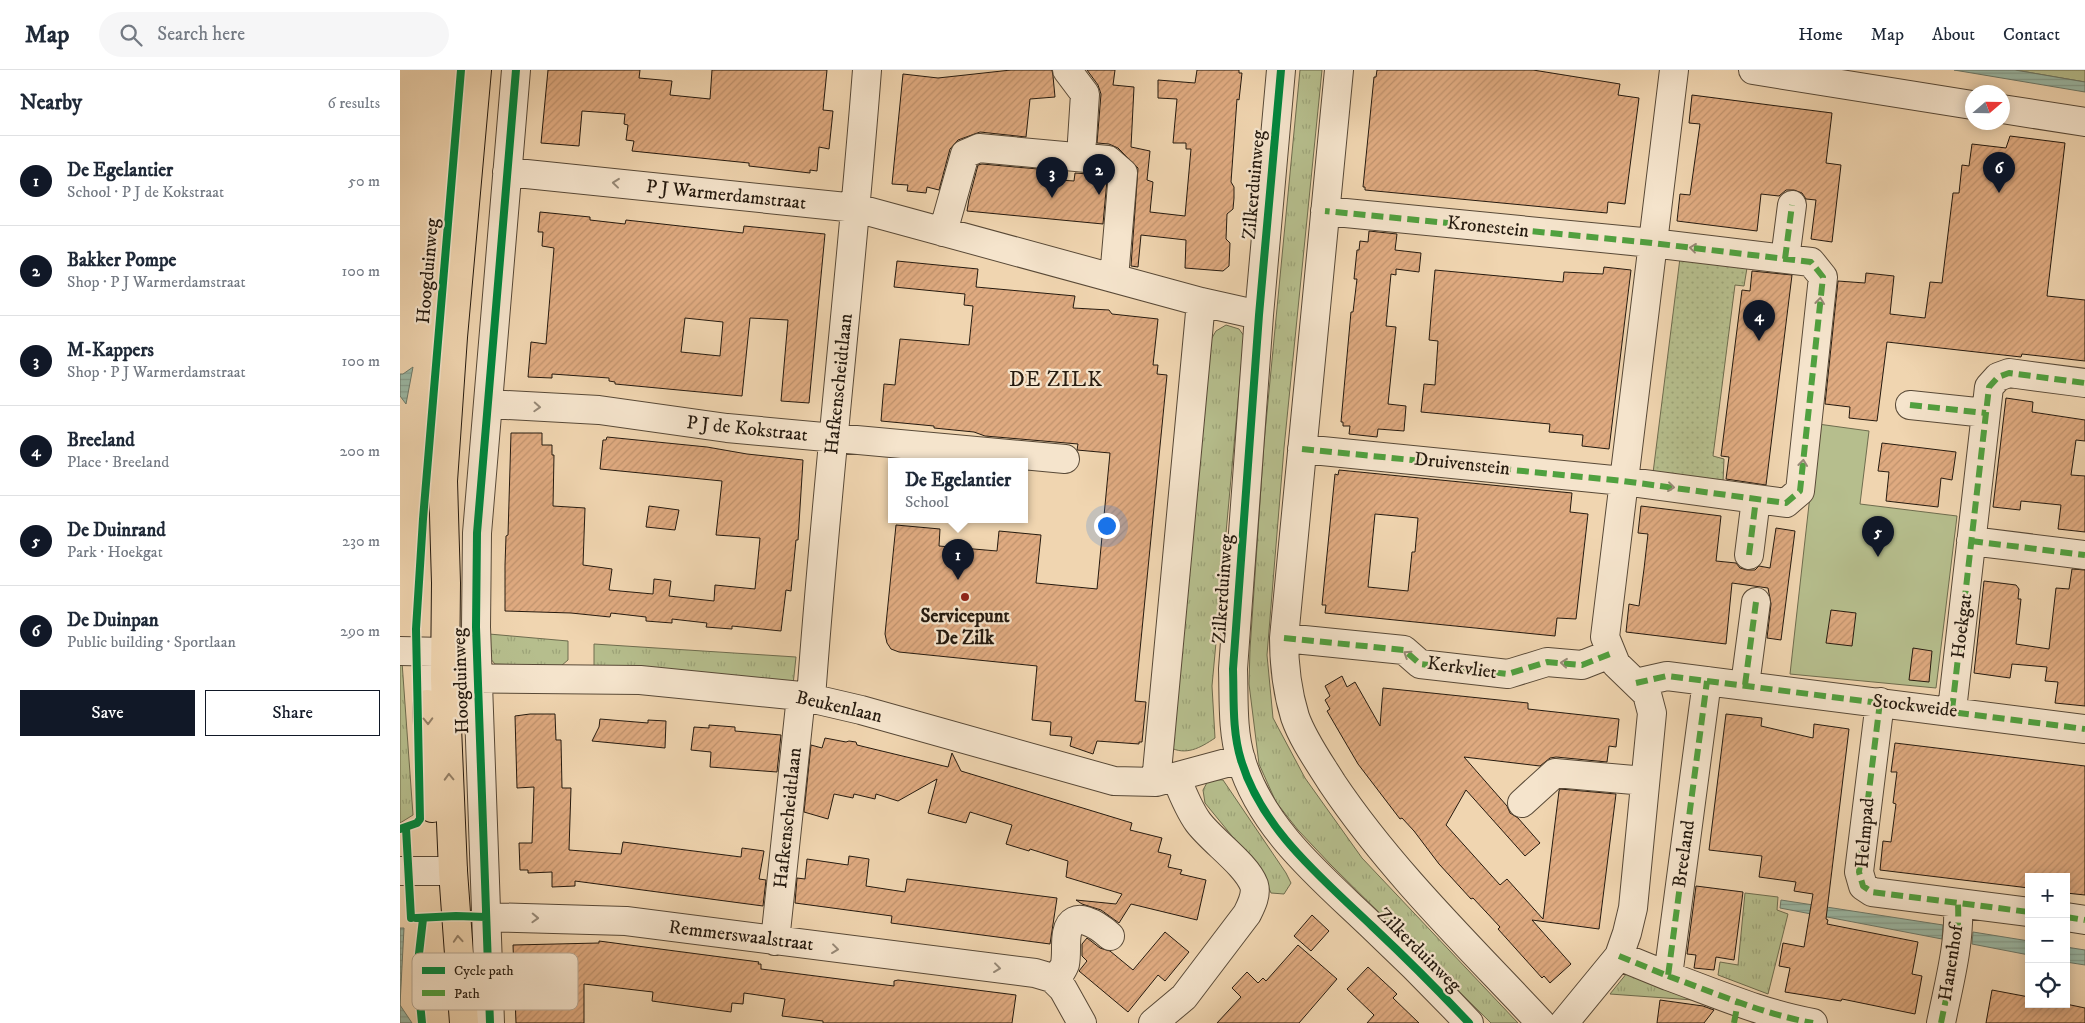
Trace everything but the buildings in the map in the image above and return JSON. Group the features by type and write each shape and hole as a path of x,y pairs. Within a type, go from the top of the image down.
{"main road":[{"name":"Hoogduinweg","path":"455,953 428,757 436,678 432,533 443,481 453,337 477,70"},
{"name":"Hoogduinweg","path":"444,871 445,953"},
{"name":"Hoogduinweg","path":"446,1010 446,1023"},
{"name":"Hoogduinweg","path":"462,1010 464,1023"}],"street":[{"name":"Hoogduinweg","path":"487,953 475,606 477,533 516,70"},
{"name":"Hafkenscheidtlaan","path":"775,941 806,697 834,438 867,70"},
{"path":"1067,70 1086,94 1082,141"},
{"name":"Zilkerduinweg","path":"1281,70 1259,314 1233,670 1234,721 1240,760 1258,801 1299,856 1427,977 1469,1023"},
{"name":"Zilkerduinweg","path":"1339,70 1284,638 1284,665 1295,718 1314,755 1350,809 1414,888 1541,1023"},
{"path":"1564,1023 1619,956 1633,908 1652,713 1647,694 1616,664 1610,654 1605,637 1674,70"},
{"path":"1755,70 1965,104"},
{"path":"2010,110 2085,122"},
{"path":"943,232 965,154 979,148 1108,160 1123,172 1114,278"},
{"name":"P J Warmerdamstraat","path":"507,172 856,208 1201,302 1259,314"},
{"path":"1785,259 1792,205"},
{"name":"Kronestein","path":"1325,211 1652,243"},
{"path":"1623,481 1786,503 1800,492 1823,278 1810,262 1652,243"},
{"path":"1153,1023 1184,996 1247,914 1254,902 1255,887 1247,873 1198,822 1188,805 1166,779 1201,302"},
{"name":"Hoekgat","path":"1952,710 1989,387 1998,376 2010,374 2085,383"},
{"name":"P J de Kokstraat","path":"488,404 599,410 727,428 1065,459"},
{"path":"1910,405 1986,413"},
{"name":"Druivenstein","path":"1302,449 1623,481"},
{"path":"1749,555 1756,499"},
{"path":"1971,541 2085,555"},
{"path":"1636,683 1667,676 1745,685 1756,602"},
{"name":"Kerkvliet","path":"1284,638 1404,650 1420,664 1508,674 1548,662 1582,665 1610,654"},
{"path":"400,651 436,652"},
{"name":"Beukenlaan","path":"436,678 640,680 806,697 1114,781 1166,779 1240,760"},
{"name":"Breeland","path":"1668,976 1707,681"},
{"name":"Stockweide","path":"1745,685 2085,728"},
{"name":"Helmpad","path":"1880,702 1859,872 1863,886 1872,892 2025,912"},
{"path":"1522,803 1555,773 1645,782"},
{"path":"400,870 444,871"},
{"name":"Hanenhof","path":"1942,1023 1959,925 1958,904"},
{"name":"Remmerswaalstraat","path":"486,917 626,921 1035,973 1052,978 1055,981"},
{"path":"2070,918 2085,920"},
{"path":"1082,1023 1063,989 1055,981 1064,965 1067,932 1069,926 1074,922 1086,920 1100,927 1110,936"},
{"path":"1619,956 1668,976 1736,1013 1813,1023"},
{"name":"Hoogduinweg","path":"490,1010 490,1023"}],"green space":[{"path":"1300,70 1322,70 1284,448 1267,655 1273,718 1305,778 1362,858 1518,1023 1491,1023 1331,865 1298,830 1276,802 1259,764 1249,684 1250,649 1264,443"},
{"path":"2015,70 2085,70 2085,82"},
{"path":"1680,258 1747,268 1744,286 1735,285 1713,456 1724,459 1723,482 1653,473"},
{"path":"1226,325 1239,329 1244,336 1212,686 1215,738 1193,750 1181,751 1169,747 1209,343 1216,331"},
{"path":"1818,424 1869,431 1860,504 1957,516 1936,688 1790,674"},
{"path":"489,634 568,641 568,660 561,666 495,664 489,657"},
{"path":"594,644 796,657 793,685 594,668"},
{"path":"400,662 402,662 413,815 400,823"},
{"path":"1209,779 1223,780 1286,873 1291,883 1284,894 1271,893 1263,874 1205,803 1203,790"},
{"path":"1745,893 1778,897 1777,910 1788,914 1768,994 1718,975 1720,962 1738,965"},
{"path":"1627,973 1707,1001 1610,994"}],"shaded area":[{"path":"1954,70 2015,70 2085,82 2085,92"},
{"path":"413,367 406,404 400,396 400,374"},
{"path":"1781,900 1943,925 1942,939 1780,908"},
{"path":"400,928 404,928 400,1005"},
{"path":"1973,932 2025,940 2025,954 1972,944"},
{"path":"2070,948 2085,950 2085,965 2070,963"},
{"path":"400,1005 412,1023 400,1023"}],"marked path":[{"path":"1785,259 1792,205"},
{"path":"1302,449 1623,481 1786,503 1800,491 1823,277 1811,262 1652,243 1325,211"},
{"path":"1952,710 1989,387 1998,377 2009,373 2085,383"},
{"path":"1910,405 1986,413"},
{"path":"1749,555 1756,499"},
{"path":"1971,541 2085,555"},
{"path":"1745,685 1756,602"},
{"path":"1284,638 1404,650 1420,664 1508,674 1547,662 1582,665 1610,654"},
{"path":"1636,683 1667,676 2085,729"},
{"path":"1619,956 1668,976 1707,681"},
{"path":"1880,702 1859,872 1863,886 1872,892 2025,911"},
{"path":"1941,1023 1956,949 1958,904"},
{"path":"2070,918 2085,920"},
{"path":"1668,976 1758,1009 1813,1023"},
{"path":"1734,1023 1738,1002"}],"cycle path":[{"path":"400,829 417,823 420,819 416,629 423,519 461,70"},
{"path":"488,953 476,627 477,533 516,70"},
{"path":"1281,70 1259,315 1233,669 1234,715 1238,749 1251,785 1263,809 1279,831 1314,871 1410,962 1469,1023"},
{"path":"406,828 411,918"},
{"path":"416,918 486,917"},
{"path":"419,953 423,919"},
{"path":"421,1010 422,1023"},
{"path":"490,1010 490,1023"}],"place":[{"name":"De Duinpan","path":"1999,193"},
{"name":"Bakker Pompe","path":"1099,195"},
{"name":"M-Kappers","path":"1052,198"},
{"name":"Breeland","path":"1759,341"},
{"name":"De Duinrand","path":"1878,557"},
{"name":"De Egelantier","path":"958,580"},
{"name":"Servicepunt De Zilk","path":"965,597"}],"district":[{"name":"DE ZILK","path":"1056,380"}]}
